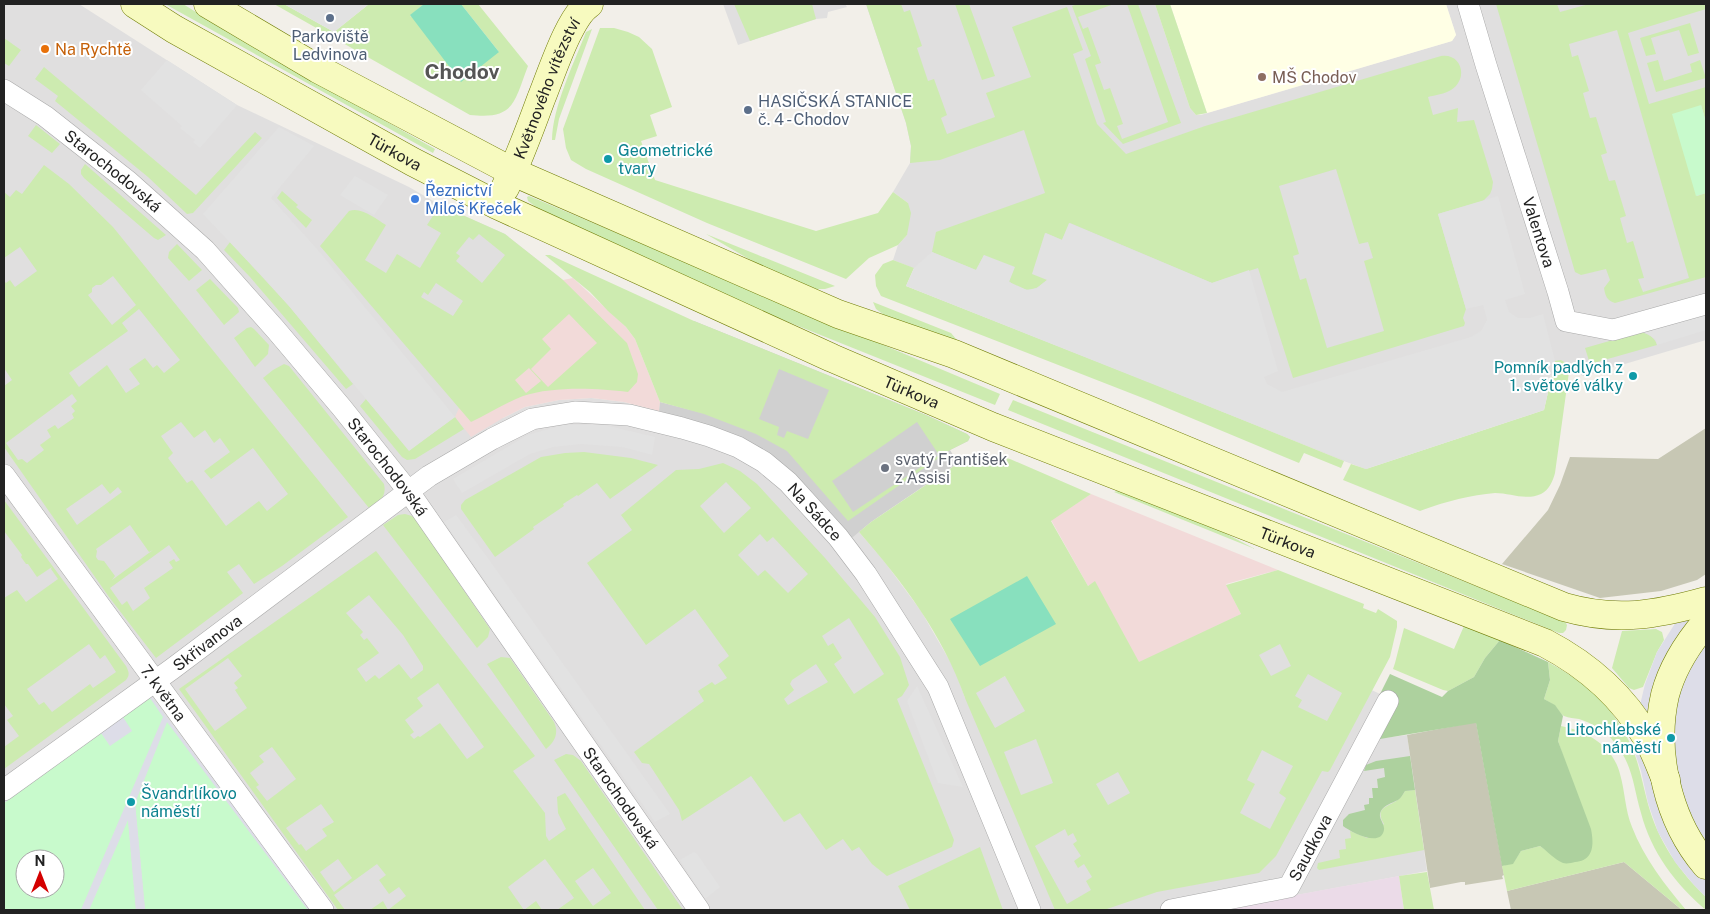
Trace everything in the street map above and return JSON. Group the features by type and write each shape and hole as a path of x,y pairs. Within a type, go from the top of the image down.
{"main road":[{"name":"Türkova","path":"135,4 174,29 413,162 497,205 832,358 984,423 1545,643 1583,666 1613,693 1647,738 1666,780"},
{"path":"208,4 318,69 513,172 838,314 954,354 1564,607 1582,612 1624,616 1671,611 1706,601"},
{"name":"Květnového vítězství","path":"497,205 513,172 560,50 582,9 589,4"},
{"path":"1706,622 1691,640 1672,674 1666,694 1661,731 1666,780 1671,799 1685,835 1706,865"}],"street":[{"name":"Valentova","path":"1468,4 1566,321 1613,330 1706,304"},
{"name":"Starochodovská","path":"4,90 45,116 129,182 205,250 276,330 342,408 409,492 699,910"},
{"name":"Na Sádce","path":"409,492 429,476 492,439 524,423 575,412 628,415 682,428 738,447 764,462 788,482 838,537 866,574 938,687 1030,910"},
{"name":"7. května","path":"4,475 323,910"},
{"name":"Skřivanova","path":"4,790 155,681 409,492"},
{"name":"Saudkova","path":"1171,910 1289,887 1388,701"}],"shaded area":[{"path":"4,4 79,4 237,105 409,187 440,205 505,234 563,280 503,418 525,407 559,400 592,398 624,402 725,431 852,538 859,532 884,561 921,611 955,670 965,698 1005,676 1139,663 1241,614 1365,687 1391,699 1375,739 1407,735 1427,871 1215,910 4,910"},
{"name":"Parkoviště Ledvinova","path":"284,4 369,4 334,32"},
{"path":"723,4 845,4 847,7 828,12 827,18 816,19 738,45"},
{"path":"866,4 1155,4 1190,108 1196,115 1201,115 1452,41 1456,35 1446,4 1706,4 1706,340 1584,376 1569,372 1568,366 1366,469 1344,461 1149,382 893,260 898,245 907,235 908,203 893,192 910,163 911,146 906,123"},
{"name":"MŠ Chodov","path":"1170,4 1446,4 1456,35 1452,41 1207,113"},
{"path":"167,60 237,105 200,148 193,142 195,140 180,128 182,126 141,90"},
{"path":"279,127 314,146 271,198 317,249 455,417 409,451 289,306 203,214"},
{"path":"355,176 388,195 374,215 340,195"},
{"path":"1498,196 1525,294 1505,300 1509,312 1518,318 1530,318 1543,314 1555,361 1544,410 1366,469 906,286 914,268 932,252 976,270 984,255 1015,267 1009,282 1027,290 1037,288 1047,280 1032,274 1045,233 1062,240 1069,223 1212,283 1249,270 1278,371 1264,377 1267,384 1282,392 1471,337 1481,331 1487,320 1483,305 1466,309 1438,214"},
{"path":"573,278 626,327 635,339 660,402 659,411 624,402 592,398 559,400 525,407 471,437 455,417 459,408 563,280"},
{"path":"1706,312 1706,330 1657,345 1656,340 1648,334 1641,332"},
{"path":"694,321 926,415 967,434 970,437 968,441 950,450 958,463 871,522 852,538 725,431 659,411 660,402 703,413"},
{"path":"563,425 604,425 655,437 652,455 622,447 581,444 553,447 530,454 462,493 453,479 528,435"},
{"path":"1706,428 1706,574 1697,580 1661,591 1600,598 1502,564 1548,510 1570,457 1658,459"},
{"path":"1091,494 1278,570 1226,584 1241,614 1139,663 1095,582 1088,586 1051,520"},
{"path":"456,515 670,814 655,822 444,522"},
{"name":"Litochlebské náměstí","path":"1706,586 1706,897 1675,862 1658,832 1635,753 1636,722 1645,684 1657,652 1686,606"},
{"path":"917,686 963,787 938,783 907,701"},
{"name":"Švandrlíkovo náměstí","path":"150,695 311,910 308,910 167,722 135,803 145,910 136,910 128,820 89,910 81,910 163,717 150,698 123,717 132,731 110,746 101,733 4,803 4,800"},
{"path":"1476,722 1504,875 1502,876 1503,879 1465,885 1465,882 1461,882 1430,888 1407,735"},
{"path":"694,852 720,887 705,899 680,860"},
{"path":"1624,862 1682,910 1511,910 1507,891"},
{"path":"1399,876 1404,910 1215,910"}],"green space":[{"path":"165,4 183,4 233,35 435,149 433,153"},
{"path":"274,4 284,4 334,32 369,4 424,4 410,16 499,52 461,4 478,4 528,66 511,106 496,115 470,115"},
{"path":"424,4 461,4 499,52 461,82 410,15"},
{"path":"734,4 812,4 816,19 750,41"},
{"path":"866,4 901,4 904,12 910,10 922,46 917,48 928,81 934,79 947,115 941,118 947,134 995,117 986,93 1031,77 1012,27 1067,7 1083,50 1073,54 1097,124 1126,154 1205,126 1441,56 1448,56 1454,59 1461,68 1460,80 1449,91 1428,97 1433,115 1458,108 1457,122 1474,120 1493,182 1490,194 1483,201 1438,214 1466,309 1463,318 1464,326 1293,378 1258,268 1212,283 1070,223 1062,240 1046,233 1047,280 1030,290 1023,289 1015,286 1001,274 984,255 976,270 932,252 936,232 1045,193 1024,130 940,160 910,163 911,146 906,123","holes":["1336,169 1359,244 1368,242 1373,258 1364,261 1384,331 1327,348 1306,278 1300,280 1293,256 1299,254 1279,186"]},
{"path":"955,4 969,4 995,76 982,80"},
{"path":"1078,4 1114,4 1078,17 1083,29 1088,27 1101,63 1095,65 1104,90 1110,88 1123,124 1117,126 1122,139 1168,122 1127,4 1138,4 1181,123 1123,144 1103,123 1106,122 1085,59 1091,56 1072,6"},
{"path":"1155,4 1170,4 1207,113 1196,115 1190,108"},
{"path":"1496,4 1557,4 1560,12 1589,4 1706,4 1706,9 1628,33 1649,104 1706,87 1706,122 1701,105 1697,196 1706,193 1706,277 1615,303 1608,299 1605,293 1604,288 1610,280 1606,269 1581,275 1575,272","holes":["1617,30 1689,278 1643,292 1638,279 1644,278 1633,241 1627,243 1620,218 1626,216 1615,180 1609,181 1601,155 1607,153 1596,117 1590,118 1583,93 1589,91 1578,55 1572,57 1569,44"]},
{"path":"1690,23 1699,53 1688,56 1679,30 1651,38 1656,54 1646,56 1640,38"},
{"path":"600,28 614,28 628,32 639,37 652,49 672,107 650,115 657,136 641,141 655,180 816,231 878,213 893,192 908,203 911,213 907,235 898,245 869,258 846,279 707,223 586,169 571,160 566,148 563,129"},
{"path":"592,29 559,119 555,140 552,140 553,127 564,86 586,32"},
{"path":"4,38 21,50 9,66 4,63"},
{"path":"1658,60 1664,81 1692,72 1690,64 1700,60 1706,78 1656,92 1647,63"},
{"path":"44,67 196,195 255,132 262,138 193,213 187,214 148,177 55,101 58,96 35,79"},
{"path":"1701,105 1706,122 1706,193 1696,196 1672,114"},
{"path":"36,125 60,144 52,153 28,136"},
{"path":"85,164 166,235 158,240 154,238 84,178 81,170"},
{"path":"44,165 69,184 113,227 348,517 282,566 254,584 239,564 227,572 243,593 156,658 109,597 4,447 4,386 12,380 4,368 4,281 6,283 10,280 15,287 37,271 20,247 4,258 4,192 10,197 16,190 22,194","holes":["113,276 136,305 112,325 88,295 92,292 92,288 96,285 101,285","139,309 180,360 164,373 157,365 153,368 145,358 129,369 140,384 126,393 107,365 79,387 69,373 128,331 122,323","72,394 77,401 71,406 75,411 72,414 74,418 58,429 55,425 47,430 51,437 40,445 44,450 27,463 22,459 18,460 6,443","181,422 194,438 205,430 214,443 220,438 230,452 204,471 211,479 253,448 288,494 267,511 259,501 226,526 192,480 187,483 168,458 173,453 161,436","102,484 110,494 118,487 122,492 77,525 66,509","130,525 149,552 153,550 112,580 115,576 104,561 98,560 96,557 96,549","169,545 180,560 176,562 174,559 169,562 173,568 144,588 150,598 133,611 127,601 122,605 110,588"]},
{"path":"282,191 298,205 296,207 312,220 306,228 277,198"},
{"path":"529,196 1000,394 995,405 761,311 549,217 528,201 527,197"},
{"path":"440,205 505,234 563,280 627,343 638,374 637,382 628,392 561,389 535,393 516,399 471,422 320,246 349,211 358,210 386,225 365,260 386,273 397,254 420,268 441,233 427,225","holes":["479,234 505,255 482,283 456,261 460,256 456,253 469,237 473,240","436,283 463,301 453,316 421,297 424,292 428,295","569,314 597,343 548,387 531,369 551,349 542,339","529,368 541,381 526,393 515,380"]},
{"path":"706,234 835,286 816,289 759,265"},
{"path":"230,242 289,306 353,384 346,389 250,277 224,250"},
{"path":"177,244 202,270 189,281 168,258 169,252"},
{"path":"545,255 550,255 694,321 926,415 970,437 968,441 950,450 848,521 787,451 756,434 704,414 660,402 635,339 626,327 590,292","holes":["779,369 829,390 808,439 787,431 784,438 777,435 779,427 759,419","917,422 939,455 853,512 832,481"]},
{"path":"893,260 914,268 906,286 1344,461 1341,468 1304,453 1299,463 1148,400 881,296 876,286 875,275 883,264"},
{"path":"210,279 238,308 239,312 224,325 196,290"},
{"path":"873,302 951,333 957,340 956,342 887,317 876,309"},
{"path":"251,327 269,345 268,354 255,367 234,338"},
{"path":"1641,332 1653,338 1657,345 1590,364 1585,348"},
{"path":"1561,360 1566,363 1569,372 1555,473 1550,485 1541,494 1530,497 1501,493 1486,494 1457,499 1420,511 1343,480 1351,464 1366,469 1544,410 1555,361"},
{"path":"284,364 289,366 384,484 383,496 369,508 263,378"},
{"path":"366,399 409,450 455,417 464,429 415,459 407,460 402,457 360,406"},
{"path":"1013,400 1565,622 1567,625 1566,630 1563,633 1559,633 1008,410"},
{"path":"584,452 631,458 658,465 610,499 597,483 563,504 564,506 533,527 534,529 495,557 461,509 461,505 465,500 541,457"},
{"path":"999,456 1010,459 1091,494 1051,521 1088,586 1095,581 1139,662 1241,614 1226,585 1278,570 1364,604 1363,608 1376,613 1378,609 1397,621 1390,657 1330,770 1328,772 1322,771 1276,856 1259,873 1157,892 1104,910 1055,910 945,653 906,590 859,532 966,458","holes":["1280,644 1291,666 1271,676 1259,655","1308,674 1342,693 1327,721 1298,707 1302,700 1295,696","1005,676 1025,711 995,728 976,693","1036,739 1053,783 1021,795 1004,752","1262,750 1293,766 1279,793 1286,798 1270,829 1240,813 1255,784 1247,780","1118,772 1130,793 1108,805 1096,784","1065,829 1068,836 1073,833 1077,841 1073,844 1081,856 1074,861 1078,868 1084,864 1092,877 1086,881 1091,890 1067,904 1035,846"]},
{"path":"723,463 740,471 757,484 825,558 875,617 900,657 909,685 902,696 897,699 954,840 952,847 887,876 872,864 859,847 852,851 843,839 826,850 800,813 784,822 751,776 682,821 679,810 649,764 642,763 634,752 704,701 698,691 712,682 715,685 727,678 718,665 729,656 695,609 646,645 587,563 632,530 621,515 676,470 699,469","holes":["726,482 751,508 724,533 700,506","760,534 767,542 773,537 808,574 788,593 765,570 758,576 738,555","849,618 884,674 854,694 834,664 842,658 833,643 828,646 822,636","816,664 828,682 788,705 784,699 794,690 790,684 792,680"]},
{"path":"1126,488 1191,515 1255,549 1114,492"},
{"path":"4,500 126,666 129,673 126,680 4,769 4,747 19,736 7,720 13,716 4,704 4,598 17,590 26,602 58,579 51,569 52,567 37,577 4,531","holes":["89,644 100,659 105,655 116,672 93,688 90,684 52,712 44,702 39,705 27,689"]},
{"path":"398,515 412,516 416,520 490,629 488,637 477,648 383,525"},
{"path":"376,551 535,756 513,771 545,813 546,836 549,841 566,829 558,813 557,797 565,793 645,910 557,910 574,898 545,859 508,887 524,910 388,910 406,896 399,887 389,894 379,880 386,875 377,864 334,895 345,910 338,910 179,689","holes":["369,595 403,635 423,666 423,670 411,679 399,664 379,679 375,675 366,682 357,669 379,653 367,638 364,640 360,635 363,632 346,613","228,658 242,676 234,683 238,688 235,690 247,708 215,731 185,689","438,683 484,747 467,759 440,723 414,739 410,735 414,732 405,720 423,706 417,698","272,747 296,779 267,801 256,787 259,785 250,773 264,762 259,756","321,804 334,822 322,829 327,836 306,851 301,844 299,845 286,828","338,859 352,878 334,892 320,872","593,868 611,893 593,906 575,881"]},
{"path":"1027,576 1056,624 980,666 950,619"},
{"path":"1464,626 1500,640 1485,658 1474,677 1448,691 1393,669 1404,628 1454,649"},
{"path":"1656,629 1662,632 1664,640 1643,687 1634,690 1629,688 1612,668 1622,631"},
{"path":"1500,640 1548,662 1550,680 1544,699 1555,705 1563,716 1558,741 1592,835 1591,851 1586,859 1581,861 1563,863 1540,846 1521,851 1513,864 1502,866 1476,723 1374,740 1394,701 1380,694 1390,674 1442,697 1448,691 1474,677 1485,658"},
{"path":"501,657 510,658 554,722 555,737 546,749 487,664"},
{"path":"1548,662 1585,686 1605,705 1622,728 1635,756 1657,830 1678,866 1706,897 1706,910 1675,879 1658,854 1645,827 1629,767 1614,742 1607,734 1594,725 1564,716 1554,705 1544,699 1550,680"},
{"path":"150,698 164,716 81,910 4,910 4,803 102,733 131,730 122,718"},
{"path":"167,721 308,910 145,910 135,803"},
{"path":"1561,726 1571,728 1598,741 1611,755 1617,764 1628,814 1637,838 1656,871 1686,910 1682,910 1624,862 1507,891 1502,866 1513,863 1521,851 1540,846 1564,863 1564,759 1558,741"},
{"path":"566,754 573,755 581,761 683,910 658,910 554,760"},
{"path":"1410,756 1415,790 1405,791 1399,799 1382,809 1380,816 1384,830 1382,835 1377,838 1365,837 1343,826 1343,820 1349,814 1365,810 1364,805 1369,804 1369,798 1373,798 1372,788 1378,788 1377,779 1385,777 1384,768 1364,771 1366,765 1376,761"},
{"path":"1415,790 1424,850 1319,870 1317,868 1318,863 1340,858 1339,850 1346,849 1345,839 1351,838 1350,831 1367,838 1384,824 1381,814 1384,808 1400,798 1405,791"},
{"path":"128,819 136,910 89,910"},
{"path":"980,847 1003,910 910,910 898,886"},
{"path":"1427,872 1434,910 1404,910 1399,876"},
{"path":"383,901 388,910 370,910"},
{"path":"536,901 542,910 524,910"}],"place":[{"name":"Parkoviště Ledvinova","path":"330,18"},
{"name":"Na Rychtě","path":"45,49"},
{"name":"MŠ Chodov","path":"1262,77"},
{"name":"HASIČSKÁ STANICE č. 4 - Chodov","path":"748,110"},
{"name":"Geometrické tvary","path":"608,159"},
{"name":"Řeznictví Miloš Křeček","path":"415,199"},
{"name":"Pomník padlých z 1. světové války","path":"1633,376"},
{"name":"svatý František z Assisi","path":"885,468"},
{"name":"Litochlebské náměstí","path":"1671,738"},
{"name":"Švandrlíkovo náměstí","path":"131,802"}],"district":[{"name":"Chodov","path":"462,71"}]}
